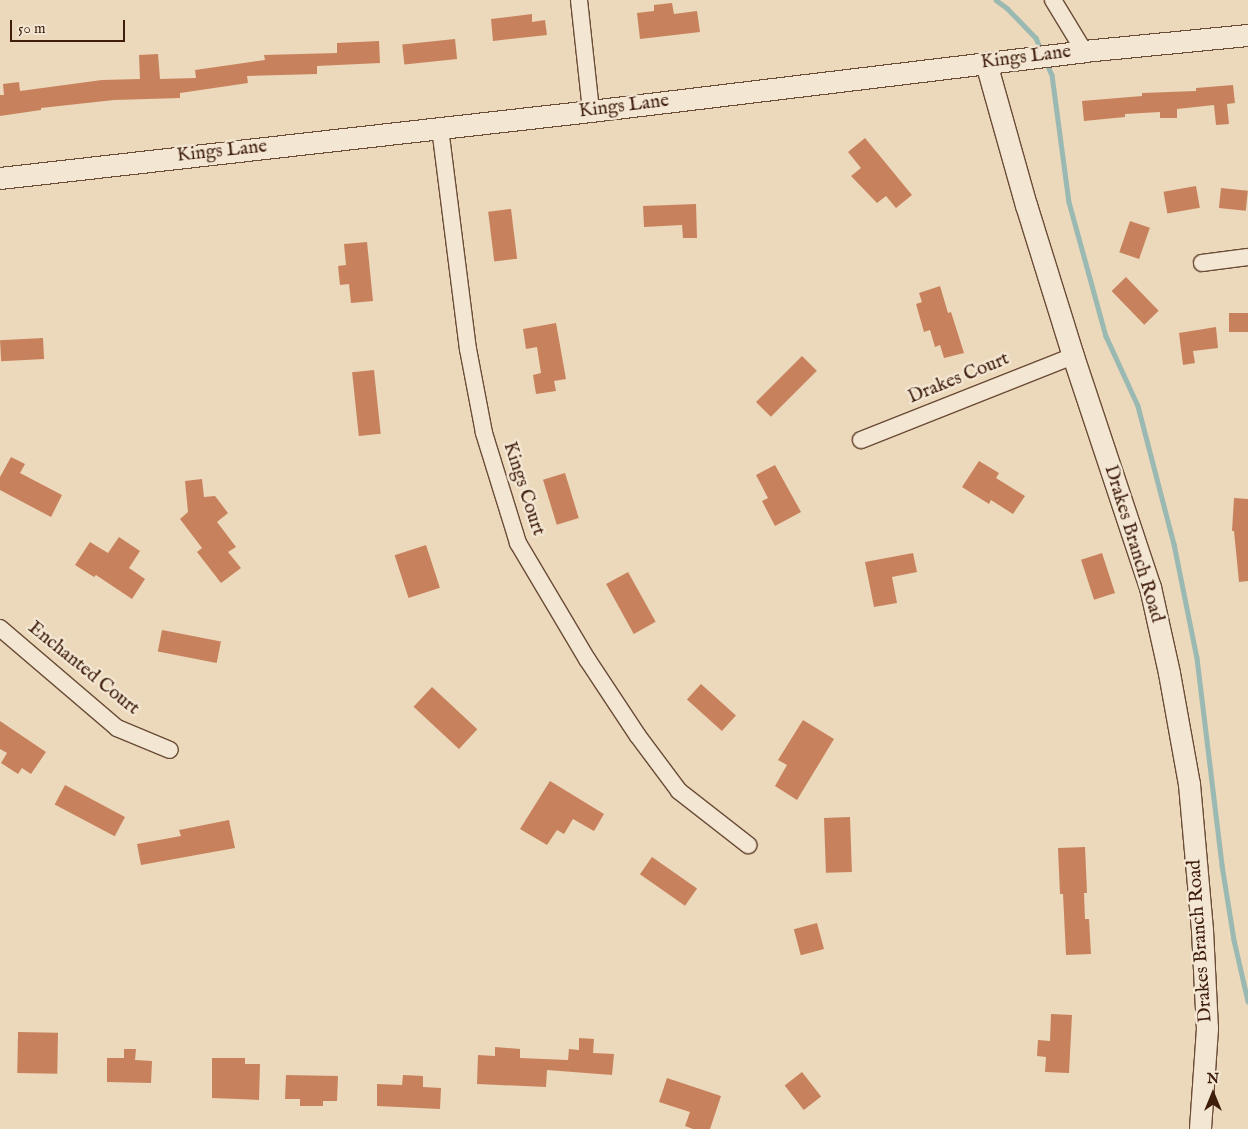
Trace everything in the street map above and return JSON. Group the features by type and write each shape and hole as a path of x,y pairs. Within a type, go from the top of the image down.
{"street":[{"path":"579,0 591,111"},
{"path":"1053,0 1084,51"},
{"name":"Kings Lane","path":"0,178 591,111 1084,51 1248,35"},
{"name":"Drakes Branch Road","path":"986,63 1026,204 1073,356 1150,588 1169,673 1188,784 1202,930 1208,1028 1200,1129"},
{"name":"Kings Court","path":"440,128 468,349 484,433 518,543 587,659 638,736 679,791 748,845"},
{"path":"1202,262 1248,257"},
{"name":"Drakes Court","path":"861,440 1073,356"},
{"name":"Enchanted Court","path":"0,628 117,728 170,750"}],"building":[{"path":"672,3 674,14 697,11 700,32 640,39 637,13 654,11 654,5"},
{"path":"532,14 532,22 545,20 547,35 493,41 491,19"},
{"path":"455,39 457,59 404,64 402,45"},
{"path":"379,41 380,63 317,66 317,74 247,76 248,83 180,93 180,98 114,100 41,108 41,110 0,116 0,95 4,95 3,84 19,82 20,91 102,80 140,79 139,55 158,54 160,79 196,78 195,70 265,60 264,55 337,53 337,43"},
{"path":"1233,85 1235,103 1227,104 1229,124 1216,125 1214,105 1177,109 1177,118 1160,118 1160,112 1125,114 1125,117 1084,121 1082,101 1142,96 1142,93 1196,91 1196,88"},
{"path":"865,138 912,195 896,208 886,196 877,203 851,176 861,168 848,152"},
{"path":"1196,186 1200,208 1167,213 1164,192"},
{"path":"1221,188 1248,191 1246,211 1219,208"},
{"path":"696,204 697,238 683,238 682,225 644,227 643,206"},
{"path":"511,209 517,259 494,261 488,212"},
{"path":"1130,221 1150,228 1139,259 1119,252"},
{"path":"367,242 373,301 351,303 349,284 340,285 338,266 346,265 344,244"},
{"path":"1126,277 1159,311 1144,325 1112,291"},
{"path":"940,286 948,313 951,312 964,353 944,358 940,345 935,347 930,330 924,332 916,304 922,302 919,293"},
{"path":"1229,313 1248,313 1248,332 1229,332"},
{"path":"556,323 566,379 554,381 556,391 536,394 533,375 541,373 537,347 526,349 523,329"},
{"path":"1216,327 1218,348 1193,351 1195,363 1183,365 1179,333"},
{"path":"43,338 44,359 1,361 0,340"},
{"path":"802,356 817,371 771,417 756,402"},
{"path":"374,370 381,434 359,436 352,372"},
{"path":"11,457 25,464 20,473 62,495 51,517 0,490 0,477"},
{"path":"979,461 999,473 996,478 1025,496 1013,514 991,500 989,504 962,487"},
{"path":"775,465 801,512 775,526 762,501 768,498 756,475"},
{"path":"565,473 579,518 557,525 543,480"},
{"path":"202,479 204,497 215,496 228,513 217,522 236,547 228,552 241,568 221,583 197,552 202,548 180,519 188,512 185,481"},
{"path":"1234,498 1248,499 1248,581 1239,582 1234,531 1232,531"},
{"path":"119,537 140,551 129,568 145,579 132,599 96,575 94,577 75,565 90,542 108,553"},
{"path":"426,545 440,588 409,598 395,555"},
{"path":"913,553 917,572 892,577 897,603 874,607 865,562"},
{"path":"1102,553 1115,593 1094,600 1081,560"},
{"path":"628,572 656,622 634,634 606,584"},
{"path":"162,630 221,641 217,663 158,652"},
{"path":"701,684 736,715 722,731 687,700"},
{"path":"432,687 477,729 459,749 414,707"},
{"path":"803,720 834,739 797,800 775,786 787,765 778,760"},
{"path":"0,721 46,752 31,774 22,768 18,774 1,763 7,753 0,749"},
{"path":"550,781 604,814 594,831 573,819 564,834 557,830 547,845 520,829"},
{"path":"65,785 125,817 115,836 55,804"},
{"path":"850,817 852,872 826,873 824,818"},
{"path":"229,820 235,848 141,865 137,844 181,836 179,830"},
{"path":"1085,847 1087,893 1084,893 1085,919 1089,919 1091,954 1066,955 1063,894 1060,894 1058,848"},
{"path":"652,857 697,889 685,906 640,874"},
{"path":"817,923 824,949 801,955 794,929"},
{"path":"1051,1014 1072,1015 1069,1073 1045,1072 1046,1057 1037,1056 1038,1040 1050,1041"},
{"path":"18,1032 58,1033 57,1074 17,1073"},
{"path":"579,1038 594,1039 593,1053 614,1054 612,1075 547,1070 546,1087 477,1084 478,1055 495,1056 495,1047 520,1049 520,1058 568,1060 569,1049 579,1050"},
{"path":"124,1049 136,1049 135,1060 152,1061 151,1083 107,1082 107,1058 124,1058"},
{"path":"212,1058 245,1058 245,1064 260,1064 259,1100 212,1098"},
{"path":"802,1072 821,1096 804,1110 785,1086"},
{"path":"286,1075 338,1076 337,1101 323,1101 323,1106 300,1106 300,1099 285,1099"},
{"path":"403,1075 423,1076 423,1087 441,1088 440,1109 377,1106 377,1084 402,1085"},
{"path":"667,1078 721,1096 710,1129 693,1129 685,1126 690,1112 659,1102"}],"waterway":[{"path":"996,0 1007,8 1036,38 1041,50"},
{"path":"1046,62 1052,75 1069,202 1106,336 1138,406 1174,544 1197,658 1222,865 1234,940 1248,1001"}]}
